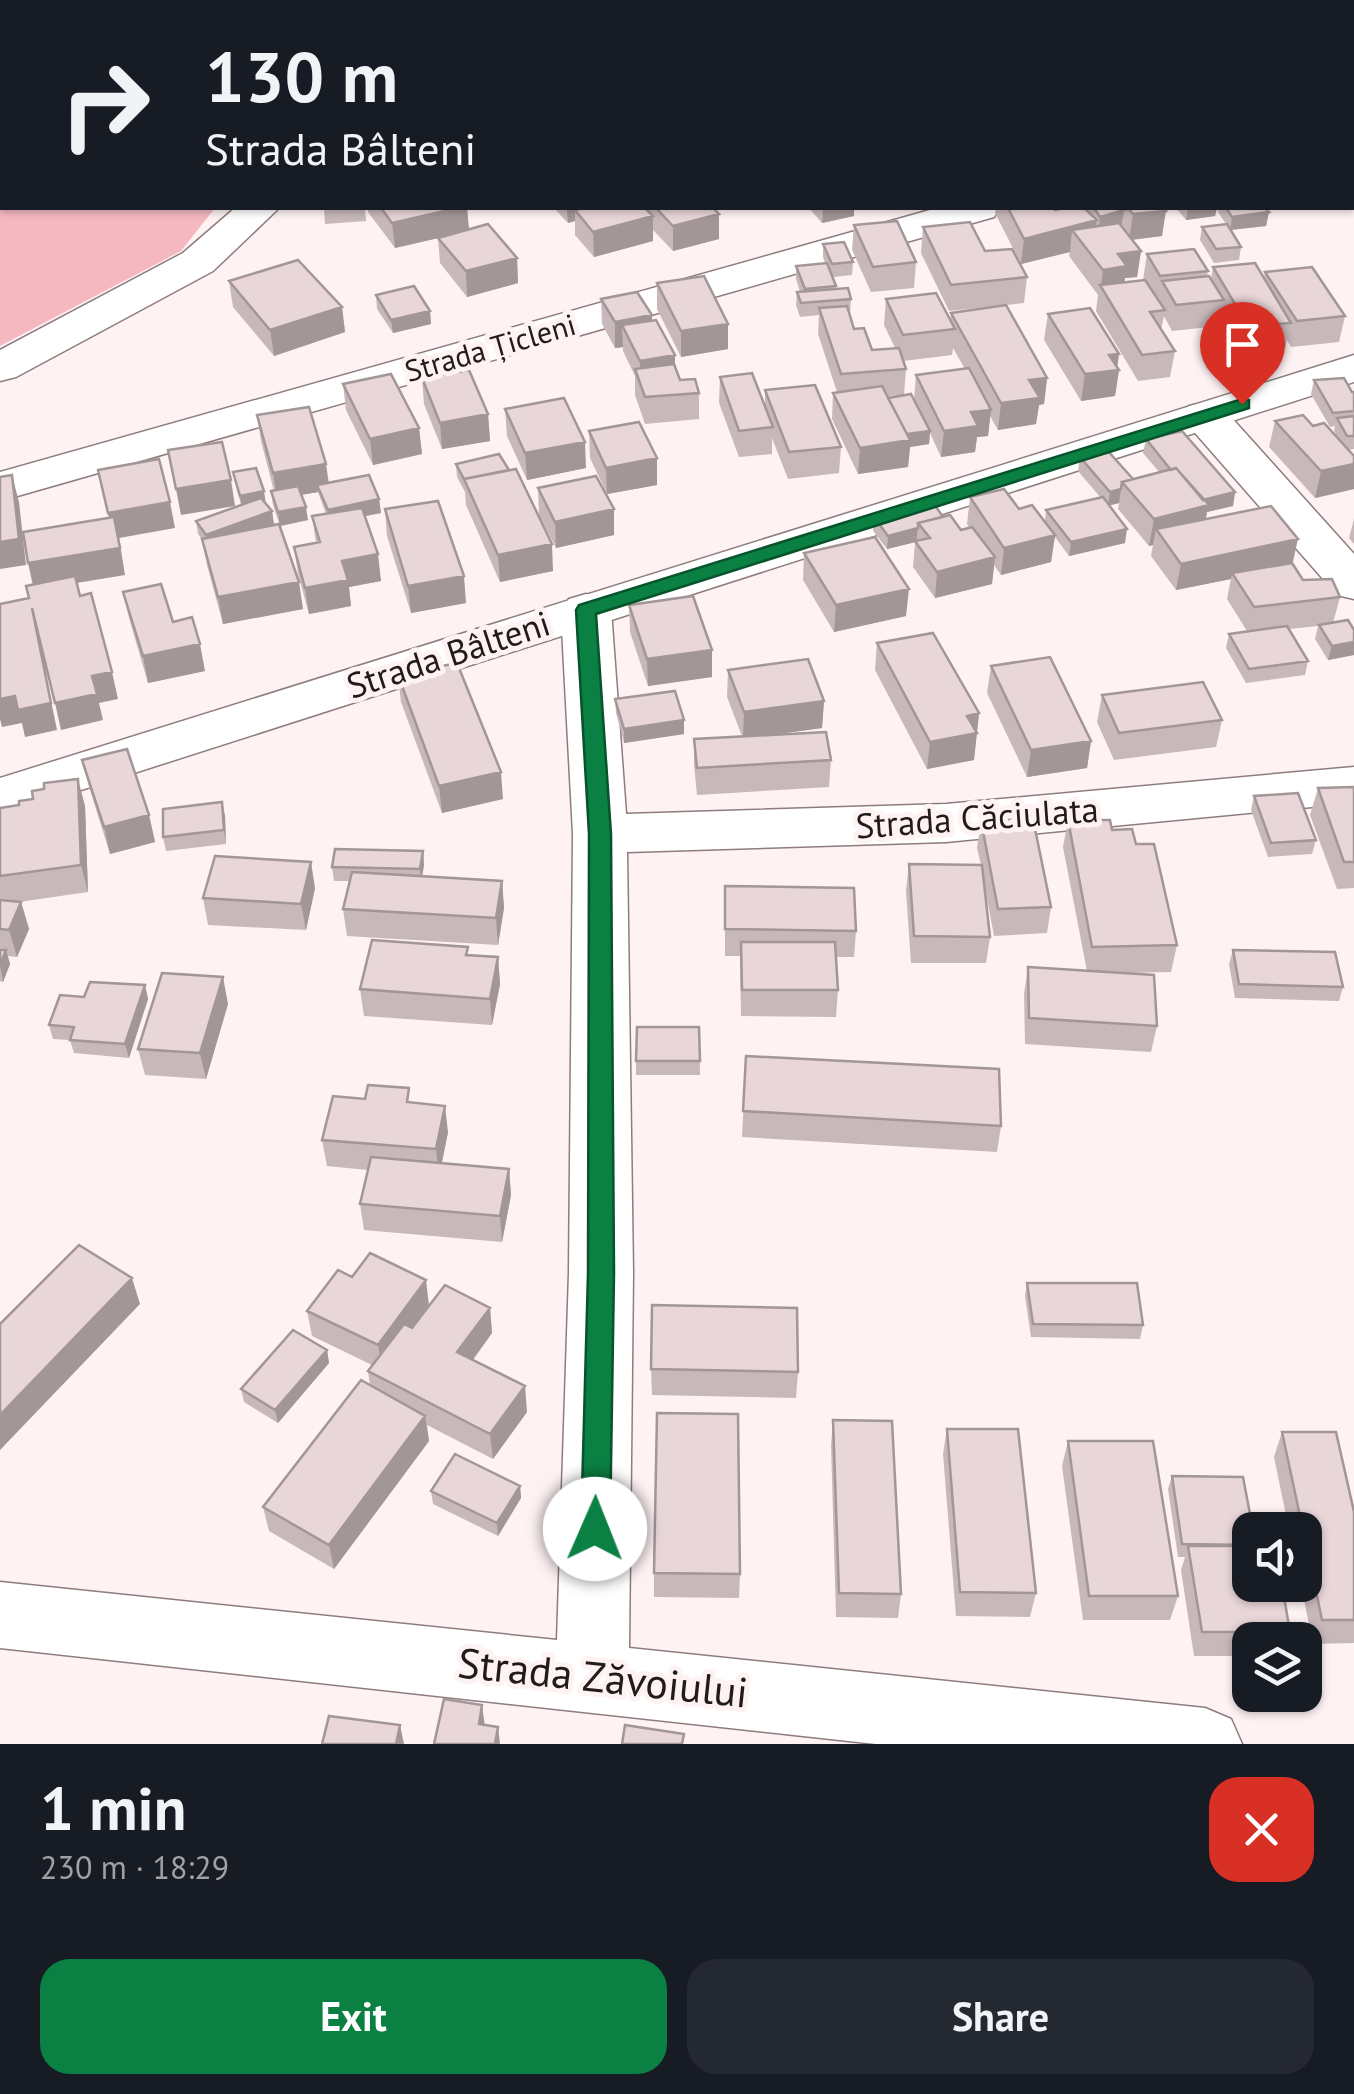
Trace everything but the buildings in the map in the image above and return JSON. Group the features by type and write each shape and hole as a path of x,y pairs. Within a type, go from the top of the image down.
{"street":[{"path":"0,368 198,262 257,210"},
{"name":"Strada Țicleni","path":"0,487 973,210"},
{"name":"Strada Bâlteni","path":"0,797 1354,368"},
{"path":"1205,416 1354,584"},
{"path":"586,610 600,834 601,1273 592,1675"},
{"name":"Strada Căciulata","path":"600,834 946,822 1354,785"},
{"name":"Strada Zăvoiului","path":"0,1615 592,1675 1205,1744"}],"shaded area":[{"path":"0,210 213,210 181,251 0,346"}],"route":[{"path":"595,1529 601,1273 600,834 586,610 1242,404"}]}
